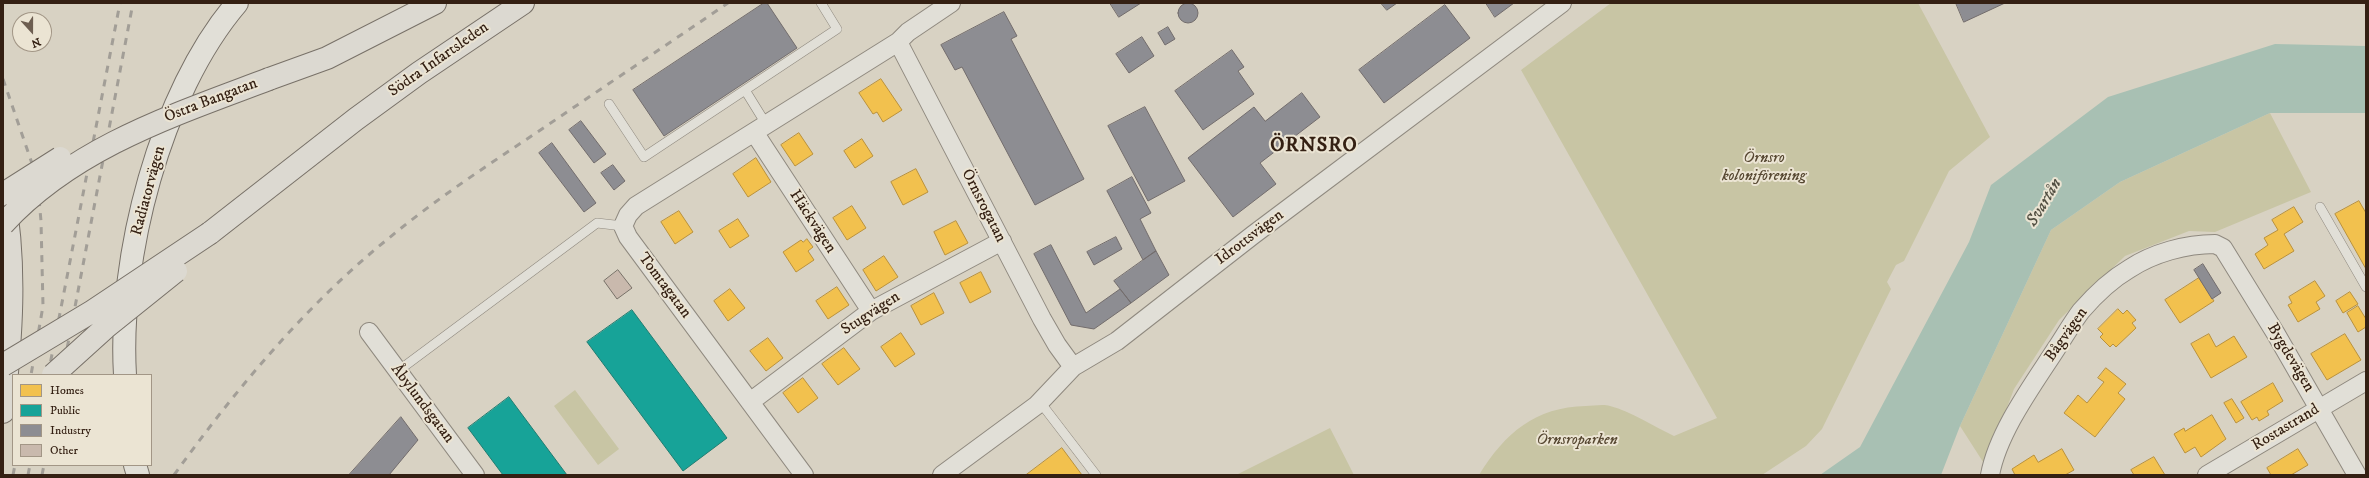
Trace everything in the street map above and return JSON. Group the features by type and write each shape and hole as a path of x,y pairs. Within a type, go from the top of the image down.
{"main road":[{"path":"3,412 10,348 11,313 9,241 3,193 74,150 149,112 267,74 322,45 379,30 435,3"},
{"name":"Södra Infartsleden","path":"210,233 356,119 419,73 522,3"},
{"name":"Östra Bangatan","path":"3,224 39,189 82,160 123,137 267,74"},
{"path":"3,365 93,311 210,233"},
{"path":"54,374 105,328 175,272 210,233"},
{"path":"3,429 12,418"}],"street":[{"name":"Radiatorvägen","path":"125,374 125,326 130,268 136,235 150,181 167,127 204,47 237,3"},
{"path":"623,226 628,215 636,206 898,42 908,32 951,3"},
{"name":"Idrottsvägen","path":"942,475 1040,402 1073,367 1117,341 1253,235 1562,3"},
{"name":"Örnsrogatan","path":"898,42 1057,345 1073,367"},
{"name":"Häckvägen","path":"760,128 871,311"},
{"name":"Tomtagatan","path":"623,226 628,237 804,475"},
{"name":"Stugvägen","path":"750,402 871,311 1002,241"},
{"name":"Bågvägen","path":"1990,475 1995,457 2027,394 2081,311 2122,274 2145,259 2176,249 2208,244 2217,245"},
{"name":"Bygdevägen","path":"2217,245 2223,248 2320,408 2357,475"},
{"name":"Åbylundsgatan","path":"369,332 475,475"},
{"name":"Rostastrand","path":"2207,475 2366,381"}],"lane":[{"path":"609,104 644,157 837,29 821,3"},
{"path":"745,90 760,128"},
{"path":"2320,207 2366,287"},
{"path":"398,371 597,223 623,226"},
{"path":"1040,402 1096,475"}],"green space":[{"name":"Örnsro koloniförening","path":"1611,3 1918,3 1990,137 1949,171 1904,261 1896,265 1887,282 1891,289 1822,429 1806,446 1762,475 1479,475 1489,460 1511,435 1523,425 1551,411 1607,405 1634,415 1674,436 1717,418 1521,70"},
{"path":"2270,113 2311,192 2215,232 2189,231 2125,256 2059,320 2014,389 1985,465 1960,426 2051,230 2120,182"},
{"path":"575,390 619,449 598,465 554,406"},
{"path":"1330,428 1354,475 1236,475"}],"water":[{"name":"Svartån","path":"2275,44 2366,46 2366,113 2270,113 2120,182 2051,230 1960,426 1941,475 1820,475 1860,447 1969,242 1991,185 2108,97"}],"building: Homes":[{"path":"881,79 902,110 883,122 877,112 873,114 859,93"},
{"path":"799,133 813,154 795,166 781,145"},
{"path":"862,139 873,156 855,168 844,151"},
{"path":"756,158 771,182 748,197 733,174"},
{"path":"916,169 928,192 903,205 891,182"},
{"path":"2359,201 2366,213 2366,269 2335,214"},
{"path":"852,206 866,228 847,240 833,218"},
{"path":"2294,207 2303,222 2284,234 2294,251 2264,269 2255,254 2268,245 2264,238 2278,230 2272,220"},
{"path":"679,211 693,232 675,244 661,222"},
{"path":"738,219 749,236 730,248 719,231"},
{"path":"956,221 968,243 945,255 934,232"},
{"path":"807,239 813,247 808,251 814,260 796,272 783,252 801,240 803,242"},
{"path":"884,256 898,277 876,291 863,270"},
{"path":"981,272 991,292 970,303 960,283"},
{"path":"2199,278 2214,301 2180,323 2165,300"},
{"path":"2315,281 2325,296 2316,302 2320,309 2298,322 2288,305 2292,303 2289,297"},
{"path":"837,287 849,305 828,319 816,301"},
{"path":"730,289 745,308 728,321 714,301"},
{"path":"2350,292 2358,304 2343,313 2336,301"},
{"path":"934,293 944,313 921,325 911,306"},
{"path":"2358,306 2366,319 2366,327 2358,332 2347,313"},
{"path":"2118,309 2123,314 2127,310 2136,320 2132,323 2136,328 2116,347 2113,344 2110,347 2100,337 2103,334 2098,329"},
{"path":"901,333 915,354 895,367 881,347"},
{"path":"2209,334 2216,347 2234,336 2247,357 2211,378 2191,344"},
{"path":"2345,334 2361,360 2327,380 2311,354"},
{"path":"768,338 783,358 766,371 750,351"},
{"path":"844,348 860,369 838,385 822,364"},
{"path":"2106,368 2126,384 2118,393 2125,399 2095,437 2064,413 2078,395 2087,403 2104,382 2098,378"},
{"path":"803,378 818,398 798,413 783,393"},
{"path":"2273,383 2283,401 2267,411 2269,415 2259,421 2257,417 2252,420 2241,402"},
{"path":"2232,399 2244,418 2236,423 2224,403"},
{"path":"2212,415 2226,439 2201,457 2195,447 2185,453 2174,434 2184,428 2185,431"},
{"path":"1062,448 1082,475 1026,475"},
{"path":"2062,449 2074,470 2065,475 2015,475 2012,469 2034,455 2038,462"},
{"path":"2298,449 2308,465 2291,475 2271,475 2267,468"},
{"path":"2154,457 2165,475 2134,475 2131,470"}],"building: Public":[{"path":"632,310 727,438 683,471 587,342"},
{"path":"509,397 567,475 503,475 468,428"}],"building: Industry":[{"path":"764,3 767,3 797,48 664,136 633,90"},
{"path":"1110,3 1141,3 1119,17"},
{"path":"1188,3 1195,6 1198,13 1195,20 1188,23 1181,20 1178,13 1181,6"},
{"path":"1381,3 1397,3 1387,10"},
{"path":"1486,3 1514,3 1495,17"},
{"path":"1956,3 2005,3 1964,22"},
{"path":"1445,5 1470,38 1384,103 1359,70"},
{"path":"1004,12 1017,36 1011,39 1084,179 1035,205 962,67 955,70 941,45"},
{"path":"1168,27 1175,39 1165,45 1158,33"},
{"path":"1142,37 1154,56 1129,73 1116,54"},
{"path":"1232,50 1244,67 1238,71 1254,94 1203,130 1175,91"},
{"path":"1302,93 1320,117 1260,163 1276,184 1233,217 1188,158 1254,107 1265,121"},
{"path":"1145,107 1185,181 1148,201 1108,126"},
{"path":"581,121 606,154 594,163 569,130"},
{"path":"552,143 596,203 584,212 539,153"},
{"path":"613,165 625,181 614,190 601,173"},
{"path":"1132,177 1151,213 1140,219 1156,251 1143,260 1107,191"},
{"path":"1116,237 1122,249 1094,265 1087,252"},
{"path":"1051,245 1086,313 1120,289 1131,303 1094,329 1071,325 1034,254"},
{"path":"1156,251 1169,275 1131,303 1114,281"},
{"path":"2203,264 2221,293 2212,299 2194,270"},
{"path":"401,417 418,440 389,475 349,475"}],"building: Other":[{"path":"618,270 632,288 617,299 604,281"}],"railway":[{"path":"48,374 120,3"},
{"path":"62,374 133,3"},
{"path":"174,475 222,411 274,349 329,291 358,264 389,238 462,183 728,3"},
{"path":"3,79 37,178 41,221 43,306 31,374"},
{"path":"13,475 15,466"},
{"path":"28,475 30,466"},
{"path":"42,475 44,466"}],"district":[{"name":"ÖRNSRO","path":"1314,147"}],"park label":[{"name":"Örnsroparken","path":"1577,441"}]}
